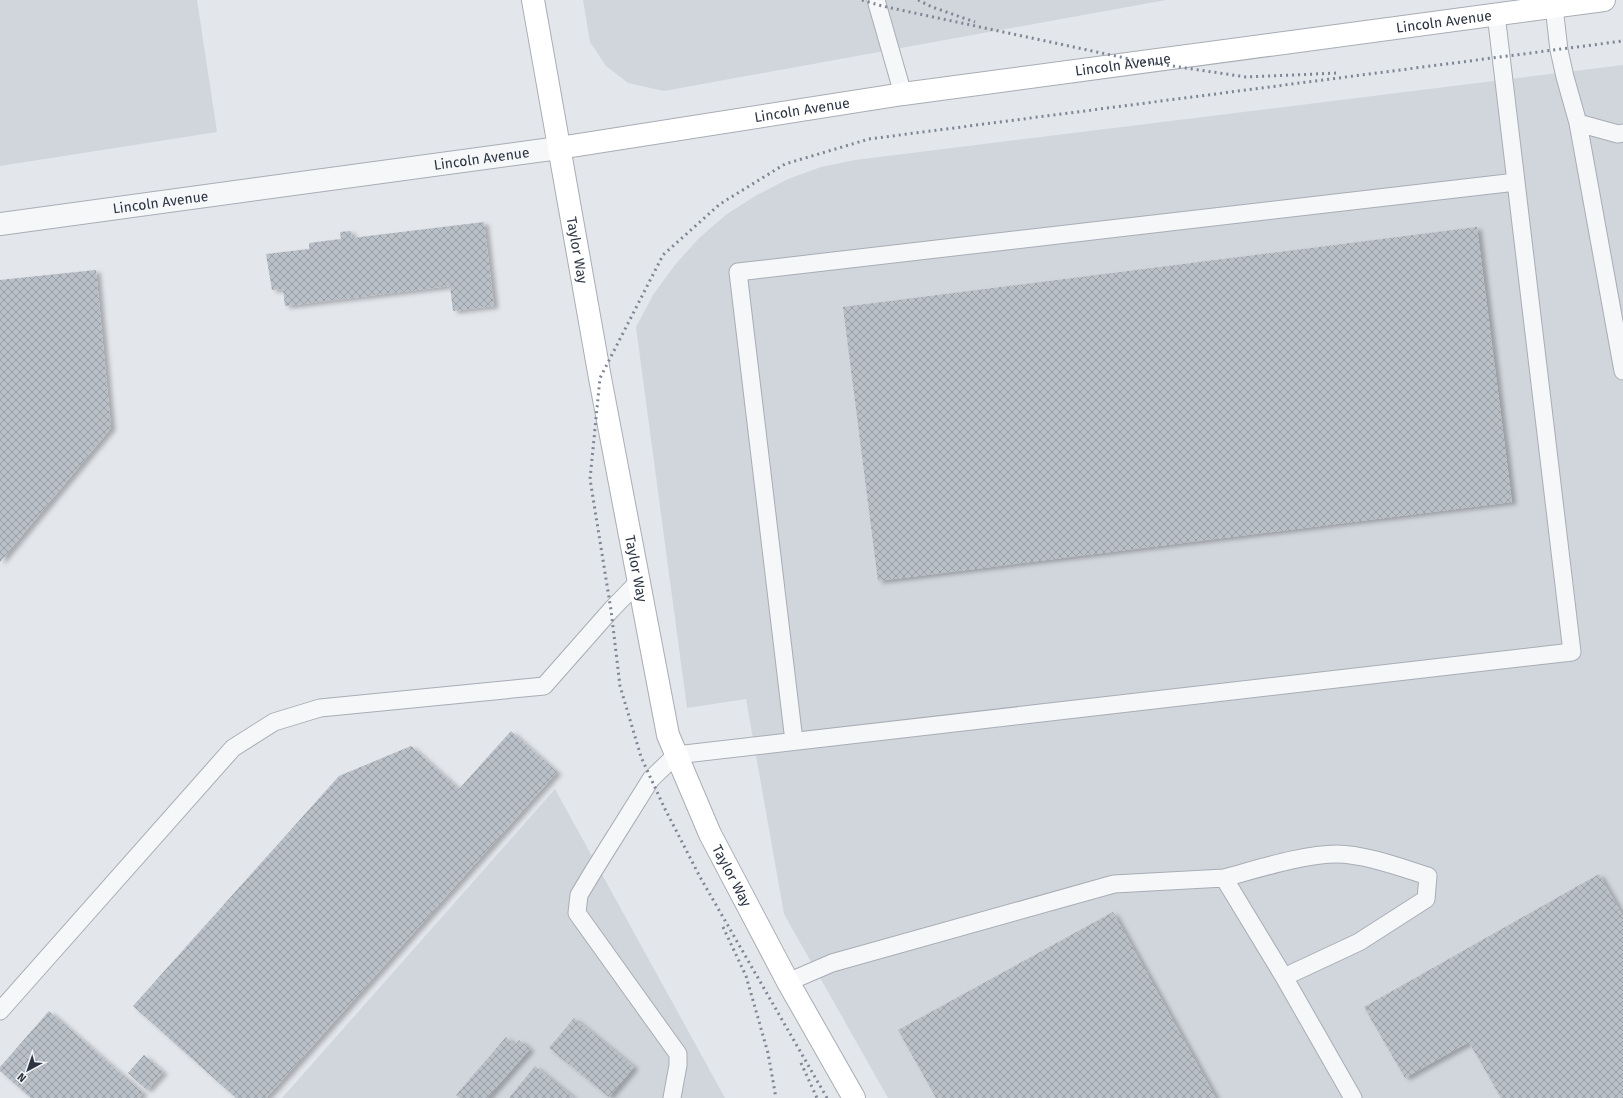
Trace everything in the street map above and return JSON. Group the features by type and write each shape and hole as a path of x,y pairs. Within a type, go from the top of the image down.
{"street":[{"name":"Taylor Way","path":"533,0 668,735 710,834 788,982 854,1098"},
{"name":"Lincoln Avenue","path":"0,224 559,148 903,94 1604,0"}],"lane":[{"path":"876,0 903,94"},
{"path":"1554,7 1559,50 1578,123 1623,371"},
{"path":"672,1098 678,1065 678,1054 577,913 579,895 651,779 676,755 1572,652 1496,14"},
{"path":"1578,123 1618,134 1623,133"},
{"path":"794,741 738,272 1516,182"},
{"path":"0,1011 233,748 274,722 320,708 544,686 611,610 639,581"},
{"path":"788,982 832,963 1114,884 1224,878 1314,856 1338,854 1361,858 1428,876 1426,899 1359,942 1284,977"},
{"path":"1224,878 1284,977 1353,1098"}],"shaded area":[{"path":"0,0 197,0 217,132 0,166"},
{"path":"583,0 1166,0 664,91 628,83 606,66 590,42"},
{"path":"1623,65 1623,1098 888,1098 784,914 746,699 687,708 636,327 653,295 675,265 699,238 727,214 757,195 788,179 821,167 855,160"},
{"path":"555,789 725,1098 282,1098"}],"building":[{"path":"484,222 494,306 453,311 450,286 285,306 283,289 272,290 266,254 309,249 309,243 341,239 340,232 351,231 352,238"},
{"path":"1477,227 1512,502 878,581 843,307"},
{"path":"96,270 111,428 0,562 0,280"},
{"path":"511,731 557,772 266,1098 236,1098 133,1006 339,776 411,746 459,789"},
{"path":"1599,874 1623,916 1623,1098 1501,1098 1469,1042 1405,1078 1364,1007"},
{"path":"1113,912 1216,1098 936,1098 898,1030"},
{"path":"49,1011 143,1093 139,1098 31,1098 0,1071 0,1067"},
{"path":"574,1018 634,1067 609,1097 549,1048"},
{"path":"506,1037 515,1045 519,1040 530,1049 487,1098 460,1098 456,1095"},
{"path":"144,1055 163,1072 147,1090 128,1073"},
{"path":"535,1066 574,1098 509,1098"}],"railway":[{"path":"862,0 882,6 1139,61 1246,77 1338,73"},
{"path":"918,0 932,7 975,22"},
{"path":"827,1098 700,877 664,807 641,757 620,686 611,610 590,479 600,378 663,255 720,204 785,164 869,139 1623,41"},
{"path":"723,927 746,976 768,1053 776,1098"},
{"path":"801,1063 817,1098"}]}
